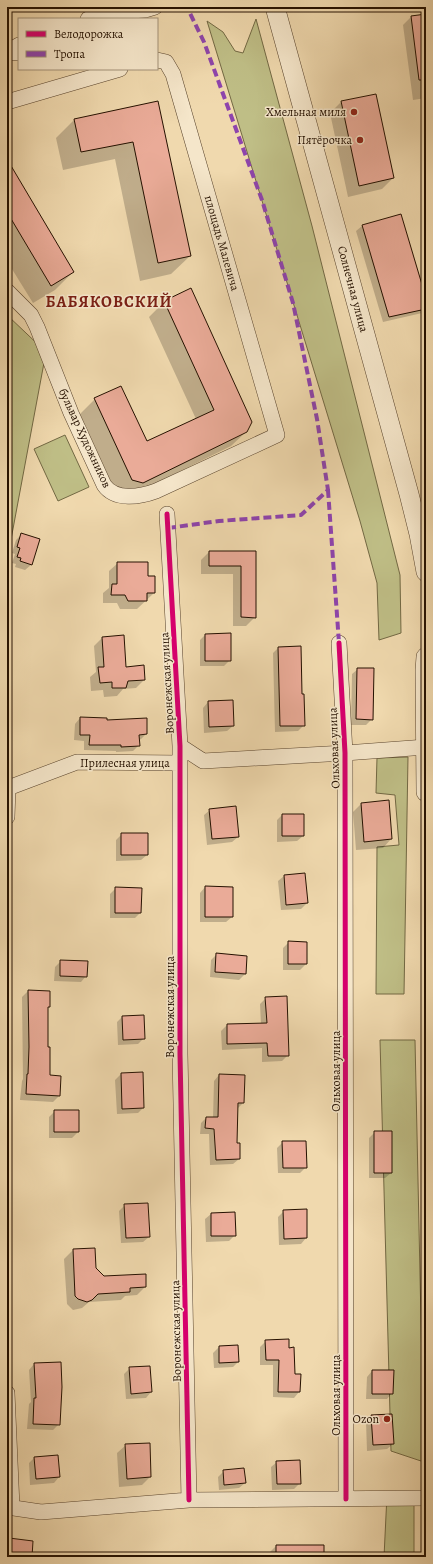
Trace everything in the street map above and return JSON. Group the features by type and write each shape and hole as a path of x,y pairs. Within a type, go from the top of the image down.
{"street":[{"name":"Солнечная улица","path":"275,7 409,494 419,534 426,572"},
{"path":"92,18 115,12 145,12"},
{"path":"7,52 18,45"},
{"path":"7,52 18,53"},
{"name":"площадь Малевича","path":"158,60 166,62 173,74 277,435"},
{"path":"7,102 117,70"},
{"name":"бульвар Художников","path":"7,291 31,315 104,485 108,491 115,495 145,495 156,491 277,435"},
{"name":"Воронежская улица","path":"167,514 180,746 180,1054 189,1500"},
{"name":"Ольховая улица","path":"339,644 346,753 346,1499"},
{"path":"426,666 426,792"},
{"path":"180,746 203,761 426,747"},
{"name":"Прилесная улица","path":"7,817 8,788 77,762 180,763"},
{"path":"7,1393 10,1507 41,1512 189,1500 426,1498"}],"shaded area":[{"path":"256,19 312,226 400,575 401,633 379,640 377,583 360,521 207,21 223,32 235,51 243,53"},
{"path":"7,315 46,352 7,561"},
{"path":"65,435 89,487 58,501 34,449"},
{"path":"408,757 404,994 376,994 377,847 399,845 395,795 376,793 377,758"},
{"path":"380,1040 415,1040 424,1462 391,1451"},
{"path":"387,1495 414,1502 414,1557 384,1557"}],"building":[{"path":"426,14 426,80 419,80 411,16"},
{"path":"376,94 394,178 359,186 341,101"},
{"path":"158,101 191,256 158,263 133,142 81,152 74,119"},
{"path":"7,159 74,272 51,286 7,212"},
{"path":"401,214 426,298 426,309 389,317 362,225"},
{"path":"191,288 252,422 247,432 143,483 132,480 94,398 121,386 147,441 214,410 164,301"},
{"path":"21,533 40,539 32,565 20,561 21,558 17,557 20,548 17,547"},
{"path":"209,551 256,551 256,618 241,617 241,566 209,566"},
{"path":"117,562 148,562 148,576 155,576 155,593 147,593 147,601 128,601 125,595 111,595 112,584 117,584"},
{"path":"231,633 231,661 205,661 205,634"},
{"path":"124,635 126,667 144,665 145,680 128,681 126,688 112,688 112,682 100,683 98,667 104,667 102,637"},
{"path":"301,646 302,694 304,694 305,726 280,726 278,647"},
{"path":"357,668 374,668 373,720 356,719"},
{"path":"233,700 234,726 209,727 208,701"},
{"path":"80,717 107,718 107,720 147,718 147,734 139,735 140,746 121,747 121,745 89,745 90,735 80,735"},
{"path":"389,800 392,839 364,842 361,803"},
{"path":"236,806 239,837 212,839 209,809"},
{"path":"282,814 304,814 304,836 282,836"},
{"path":"121,833 148,833 148,855 121,855"},
{"path":"305,873 308,903 286,905 284,875"},
{"path":"205,886 233,887 233,917 205,917"},
{"path":"115,887 142,888 141,913 115,913"},
{"path":"288,941 307,942 307,964 288,964"},
{"path":"216,953 247,956 246,974 215,972"},
{"path":"60,960 88,961 87,977 60,976"},
{"path":"28,990 50,991 50,1007 48,1007 48,1047 50,1047 50,1075 61,1076 60,1096 26,1094 29,1047"},
{"path":"287,996 289,1056 268,1056 267,1043 227,1044 227,1024 267,1023 265,997"},
{"path":"144,1015 145,1039 123,1040 122,1016"},
{"path":"143,1072 144,1108 122,1109 121,1073"},
{"path":"219,1074 245,1075 244,1103 238,1103 237,1143 240,1143 240,1159 216,1160 214,1129 205,1128 206,1117 218,1117"},
{"path":"54,1110 79,1110 79,1132 54,1132"},
{"path":"374,1131 392,1131 392,1173 374,1173"},
{"path":"282,1141 306,1141 307,1168 283,1168"},
{"path":"148,1203 150,1237 126,1238 124,1204"},
{"path":"307,1209 307,1238 284,1239 283,1210"},
{"path":"235,1212 236,1236 211,1236 211,1213"},
{"path":"95,1248 96,1268 104,1276 146,1274 146,1287 130,1288 130,1292 98,1294 92,1300 87,1302 78,1299 75,1296 73,1249"},
{"path":"289,1339 289,1348 294,1347 295,1374 301,1374 300,1392 278,1392 279,1360 266,1360 265,1340"},
{"path":"238,1345 239,1362 219,1363 219,1346"},
{"path":"61,1362 62,1387 60,1425 33,1424 34,1398 36,1398 34,1363"},
{"path":"150,1366 152,1392 131,1394 129,1367"},
{"path":"372,1370 394,1370 393,1394 372,1394"},
{"path":"392,1414 394,1444 373,1445 371,1415"},
{"path":"150,1443 151,1477 127,1479 125,1444"},
{"path":"58,1455 60,1477 36,1479 34,1457"},
{"path":"300,1460 301,1484 277,1484 276,1461"},
{"path":"244,1468 246,1483 224,1485 223,1470"},
{"path":"9,1538 33,1541 32,1557 7,1557"},
{"path":"276,1545 324,1545 324,1557 276,1557"}],"marked path":[{"path":"168,528 219,521 301,515 328,490 317,419 293,303 262,200 204,42 187,7"},
{"path":"328,490 339,643"}],"cycle path":[{"path":"167,514 180,746 180,1054 189,1500"},
{"path":"339,643 345,753 346,1499"}],"place":[{"name":"Хмельная миля","path":"354,112"},
{"name":"Пятёрочка","path":"360,140"},
{"name":"Ozon","path":"387,1419"}],"district":[{"name":"БАБЯКОВСКИЙ","path":"109,301"}]}
